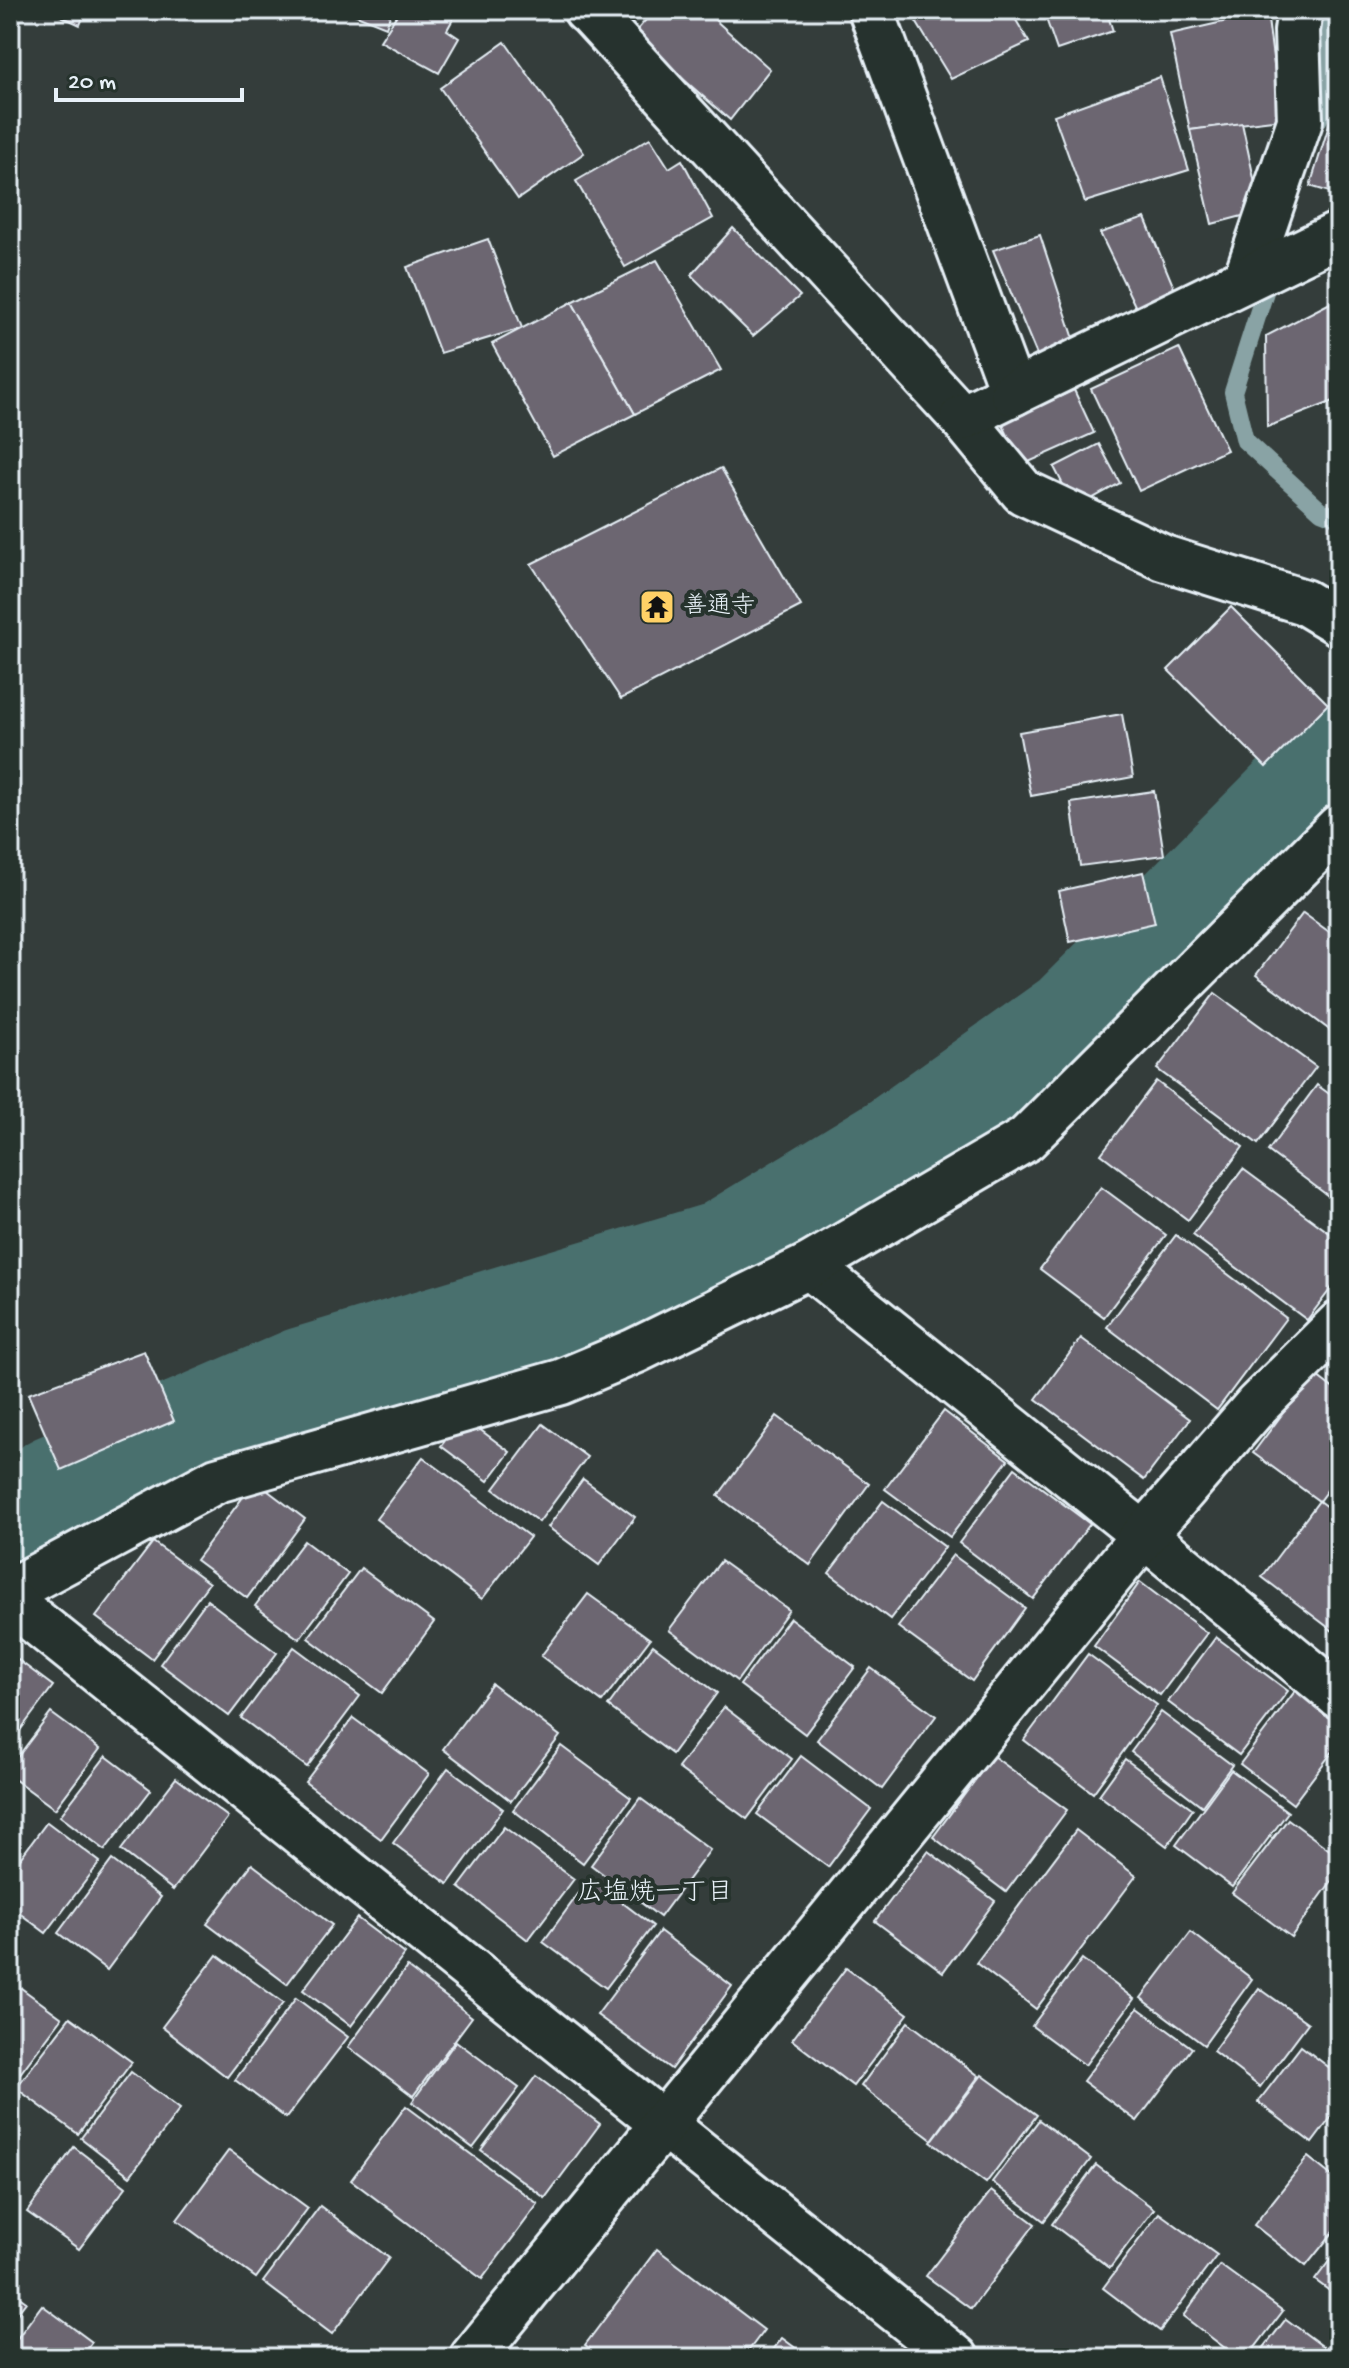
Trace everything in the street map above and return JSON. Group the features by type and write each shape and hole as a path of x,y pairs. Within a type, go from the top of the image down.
{"street":[{"path":"586,10 962,418 1023,492 1164,558 1304,602 1339,623"},
{"path":"871,10 1013,393"},
{"path":"1246,279 1300,121 1297,31 1300,10"},
{"path":"962,418 1339,234"},
{"path":"10,1591 217,1480 561,1382 635,1351 809,1266 1026,1139 1339,827"},
{"path":"809,1266 1339,1696"},
{"path":"472,2358 1144,1535 1257,1405 1339,1324"},
{"path":"10,1601 956,2358"}],"building":[{"path":"48,10 86,10 80,25"},
{"path":"344,10 392,10 386,27"},
{"path":"400,10 458,10 447,30 459,38 439,73 380,41"},
{"path":"654,10 704,10 770,69 730,120 633,35"},
{"path":"909,10 1010,10 1029,42 951,79"},
{"path":"1043,10 1106,10 1113,31 1057,50"},
{"path":"1267,12 1281,119 1190,130 1170,34"},
{"path":"505,42 584,153 518,199 440,88"},
{"path":"1160,77 1189,170 1085,202 1054,115"},
{"path":"1339,93 1339,195 1310,186"},
{"path":"1242,123 1261,211 1212,224 1190,130"},
{"path":"650,138 669,168 682,160 713,218 625,267 576,181"},
{"path":"1145,218 1177,295 1138,312 1100,233"},
{"path":"733,228 800,296 753,336 691,275"},
{"path":"1040,235 1076,345 1037,355 993,250"},
{"path":"488,239 522,328 440,353 407,267"},
{"path":"657,260 721,370 635,414 572,302"},
{"path":"1336,300 1339,307 1339,399 1267,427 1266,336"},
{"path":"572,302 635,414 553,456 492,344"},
{"path":"1179,348 1227,450 1139,491 1091,389"},
{"path":"1074,390 1094,433 1022,465 1002,423"},
{"path":"1099,444 1120,483 1075,508 1054,467"},
{"path":"721,468 801,606 621,699 531,564"},
{"path":"1339,569 1339,601 1324,592"},
{"path":"1231,607 1328,704 1266,767 1168,670"},
{"path":"1122,714 1133,777 1031,796 1019,732"},
{"path":"1154,791 1164,855 1080,866 1071,803"},
{"path":"1143,872 1155,923 1070,942 1059,891"},
{"path":"1303,913 1339,939 1339,1037 1256,975"},
{"path":"1215,993 1316,1067 1258,1144 1157,1069"},
{"path":"1156,1081 1243,1147 1188,1220 1101,1154"},
{"path":"1317,1085 1339,1101 1339,1204 1268,1151"},
{"path":"1243,1169 1339,1240 1339,1278 1307,1320 1193,1235"},
{"path":"1101,1187 1166,1235 1104,1317 1040,1269"},
{"path":"1176,1235 1286,1318 1217,1410 1107,1327"},
{"path":"1081,1338 1190,1419 1144,1480 1036,1399"},
{"path":"144,1351 174,1421 61,1470 28,1394"},
{"path":"1313,1373 1339,1393 1339,1474 1319,1501 1253,1453"},
{"path":"944,1411 1008,1460 950,1537 885,1489"},
{"path":"777,1416 869,1484 810,1565 718,1496"},
{"path":"463,1417 510,1452 488,1481 441,1446"},
{"path":"543,1424 587,1457 539,1522 494,1489"},
{"path":"423,1457 530,1537 482,1599 376,1519"},
{"path":"1015,1468 1090,1524 1033,1599 959,1543"},
{"path":"583,1479 635,1517 599,1565 548,1527"},
{"path":"255,1481 305,1519 247,1598 196,1560"},
{"path":"883,1501 945,1547 890,1619 829,1573"},
{"path":"1319,1501 1339,1516 1337,1634 1262,1577"},
{"path":"304,1541 348,1574 299,1639 255,1606"},
{"path":"153,1542 209,1583 152,1659 96,1617"},
{"path":"953,1555 1025,1608 972,1681 898,1627"},
{"path":"721,1561 789,1610 737,1681 669,1630"},
{"path":"361,1568 434,1622 382,1693 308,1638"},
{"path":"1140,1582 1207,1633 1160,1695 1094,1646"},
{"path":"588,1594 650,1639 602,1702 541,1656"},
{"path":"207,1600 277,1653 229,1716 160,1664"},
{"path":"790,1618 855,1667 805,1734 740,1685"},
{"path":"1216,1637 1288,1691 1239,1755 1168,1702"},
{"path":"653,1645 717,1693 672,1754 608,1706"},
{"path":"294,1647 360,1696 307,1767 241,1718"},
{"path":"10,1654 53,1686 10,1744"},
{"path":"1088,1654 1157,1705 1093,1793 1024,1740"},
{"path":"871,1668 936,1716 882,1789 817,1740"},
{"path":"492,1684 560,1736 511,1801 443,1749"},
{"path":"1299,1686 1339,1717 1339,1743 1293,1804 1240,1764"},
{"path":"724,1707 792,1759 747,1819 678,1768"},
{"path":"1161,1712 1232,1765 1202,1806 1131,1752"},
{"path":"51,1713 100,1749 55,1809 10,1776 10,1767"},
{"path":"353,1718 429,1774 381,1839 305,1782"},
{"path":"561,1746 631,1798 583,1863 513,1810"},
{"path":"106,1756 151,1790 105,1850 60,1816"},
{"path":"801,1756 871,1809 828,1867 757,1814"},
{"path":"993,1756 1067,1810 1006,1892 933,1837"},
{"path":"1125,1759 1193,1809 1167,1846 1099,1795"},
{"path":"448,1768 503,1809 448,1884 393,1843"},
{"path":"1231,1770 1288,1812 1232,1887 1176,1845"},
{"path":"176,1778 228,1817 173,1890 121,1850"},
{"path":"640,1798 710,1850 660,1917 591,1865"},
{"path":"1288,1819 1339,1857 1339,1871 1291,1937 1232,1893"},
{"path":"47,1822 100,1862 46,1933 10,1906 10,1872"},
{"path":"504,1827 574,1879 528,1940 459,1887"},
{"path":"1076,1830 1136,1876 1036,2009 976,1963"},
{"path":"928,1851 995,1901 943,1972 875,1921"},
{"path":"112,1860 161,1897 107,1970 58,1933"},
{"path":"252,1864 332,1925 287,1984 207,1924"},
{"path":"590,1878 653,1926 606,1988 543,1942"},
{"path":"357,1918 405,1954 351,2026 303,1990"},
{"path":"660,1931 732,1986 671,2069 597,2015"},
{"path":"1191,1932 1252,1979 1204,2045 1141,1998"},
{"path":"217,1955 283,2003 227,2077 162,2027"},
{"path":"1082,1959 1134,1999 1085,2065 1032,2026"},
{"path":"407,1967 472,2017 413,2096 348,2047"},
{"path":"846,1968 908,2014 853,2086 792,2040"},
{"path":"17,1985 62,2018 13,2083 10,2081 10,1994"},
{"path":"1259,1988 1308,2023 1260,2087 1213,2051"},
{"path":"296,1998 348,2037 286,2118 235,2080"},
{"path":"1138,2008 1192,2048 1137,2121 1083,2081"},
{"path":"70,2017 132,2062 78,2134 16,2088"},
{"path":"908,2022 979,2076 932,2140 861,2086"},
{"path":"456,2041 519,2088 473,2148 412,2102"},
{"path":"1301,2046 1339,2075 1339,2107 1312,2143 1258,2102"},
{"path":"131,2072 180,2109 130,2176 81,2138"},
{"path":"982,2075 1037,2115 986,2183 931,2142"},
{"path":"536,2076 600,2124 545,2198 481,2150"},
{"path":"406,2106 538,2204 482,2279 351,2180"},
{"path":"1039,2120 1091,2159 1044,2221 992,2182"},
{"path":"74,2147 126,2187 79,2249 27,2212"},
{"path":"229,2150 308,2208 256,2278 177,2220"},
{"path":"1308,2157 1339,2182 1339,2225 1306,2266 1254,2225"},
{"path":"1096,2165 1154,2209 1110,2268 1052,2224"},
{"path":"991,2191 1035,2224 971,2309 926,2276"},
{"path":"320,2206 389,2258 332,2334 263,2282"},
{"path":"1159,2213 1217,2255 1160,2331 1103,2288"},
{"path":"1339,2248 1339,2298 1315,2280"},
{"path":"657,2249 764,2330 743,2358 603,2358 585,2345"},
{"path":"1220,2265 1283,2311 1247,2358 1238,2358 1183,2316"},
{"path":"10,2290 26,2302 10,2323"},
{"path":"42,2305 92,2342 80,2358 10,2358 10,2348"},
{"path":"1286,2319 1337,2357 1337,2358 1256,2358"},
{"path":"782,2338 809,2358 767,2358"}],"waterway":[{"path":"1319,119 1322,10"},
{"path":"1271,273 1233,392 1245,441 1321,511 1339,518"},
{"path":"10,1531 57,1490 307,1382 725,1256 895,1152 1076,1023 1339,759"}],"place":[{"name":"善通寺","path":"657,607"}],"district":[{"name":"広塩焼一丁目","path":"655,1894"}]}
